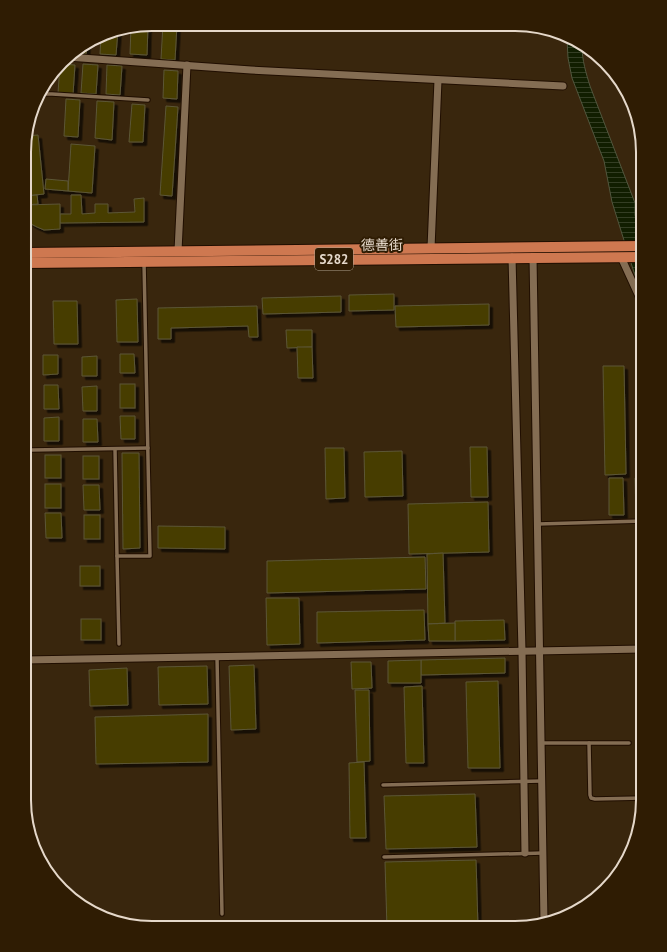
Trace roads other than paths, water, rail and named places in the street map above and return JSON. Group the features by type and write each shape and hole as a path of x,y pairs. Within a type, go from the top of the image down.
{"main road":[{"name":"德善街","path":"31,253 636,246"},
{"name":"德善街","path":"31,263 636,256"}],"street":[{"path":"76,58 251,70 563,86"},
{"path":"178,251 187,65"},
{"path":"431,248 438,80"},
{"path":"533,257 544,918"},
{"path":"621,257 636,290"},
{"path":"512,258 522,651 524,853"},
{"path":"31,660 636,649"}],"lane":[{"path":"46,94 148,100"},
{"path":"117,556 150,556 144,262"},
{"path":"32,450 148,448"},
{"path":"115,449 119,644"},
{"path":"537,524 636,521"},
{"path":"217,657 222,914"},
{"path":"541,743 629,743"},
{"path":"589,743 591,798 636,798"},
{"path":"383,784 542,781"},
{"path":"384,856 543,853"}]}
